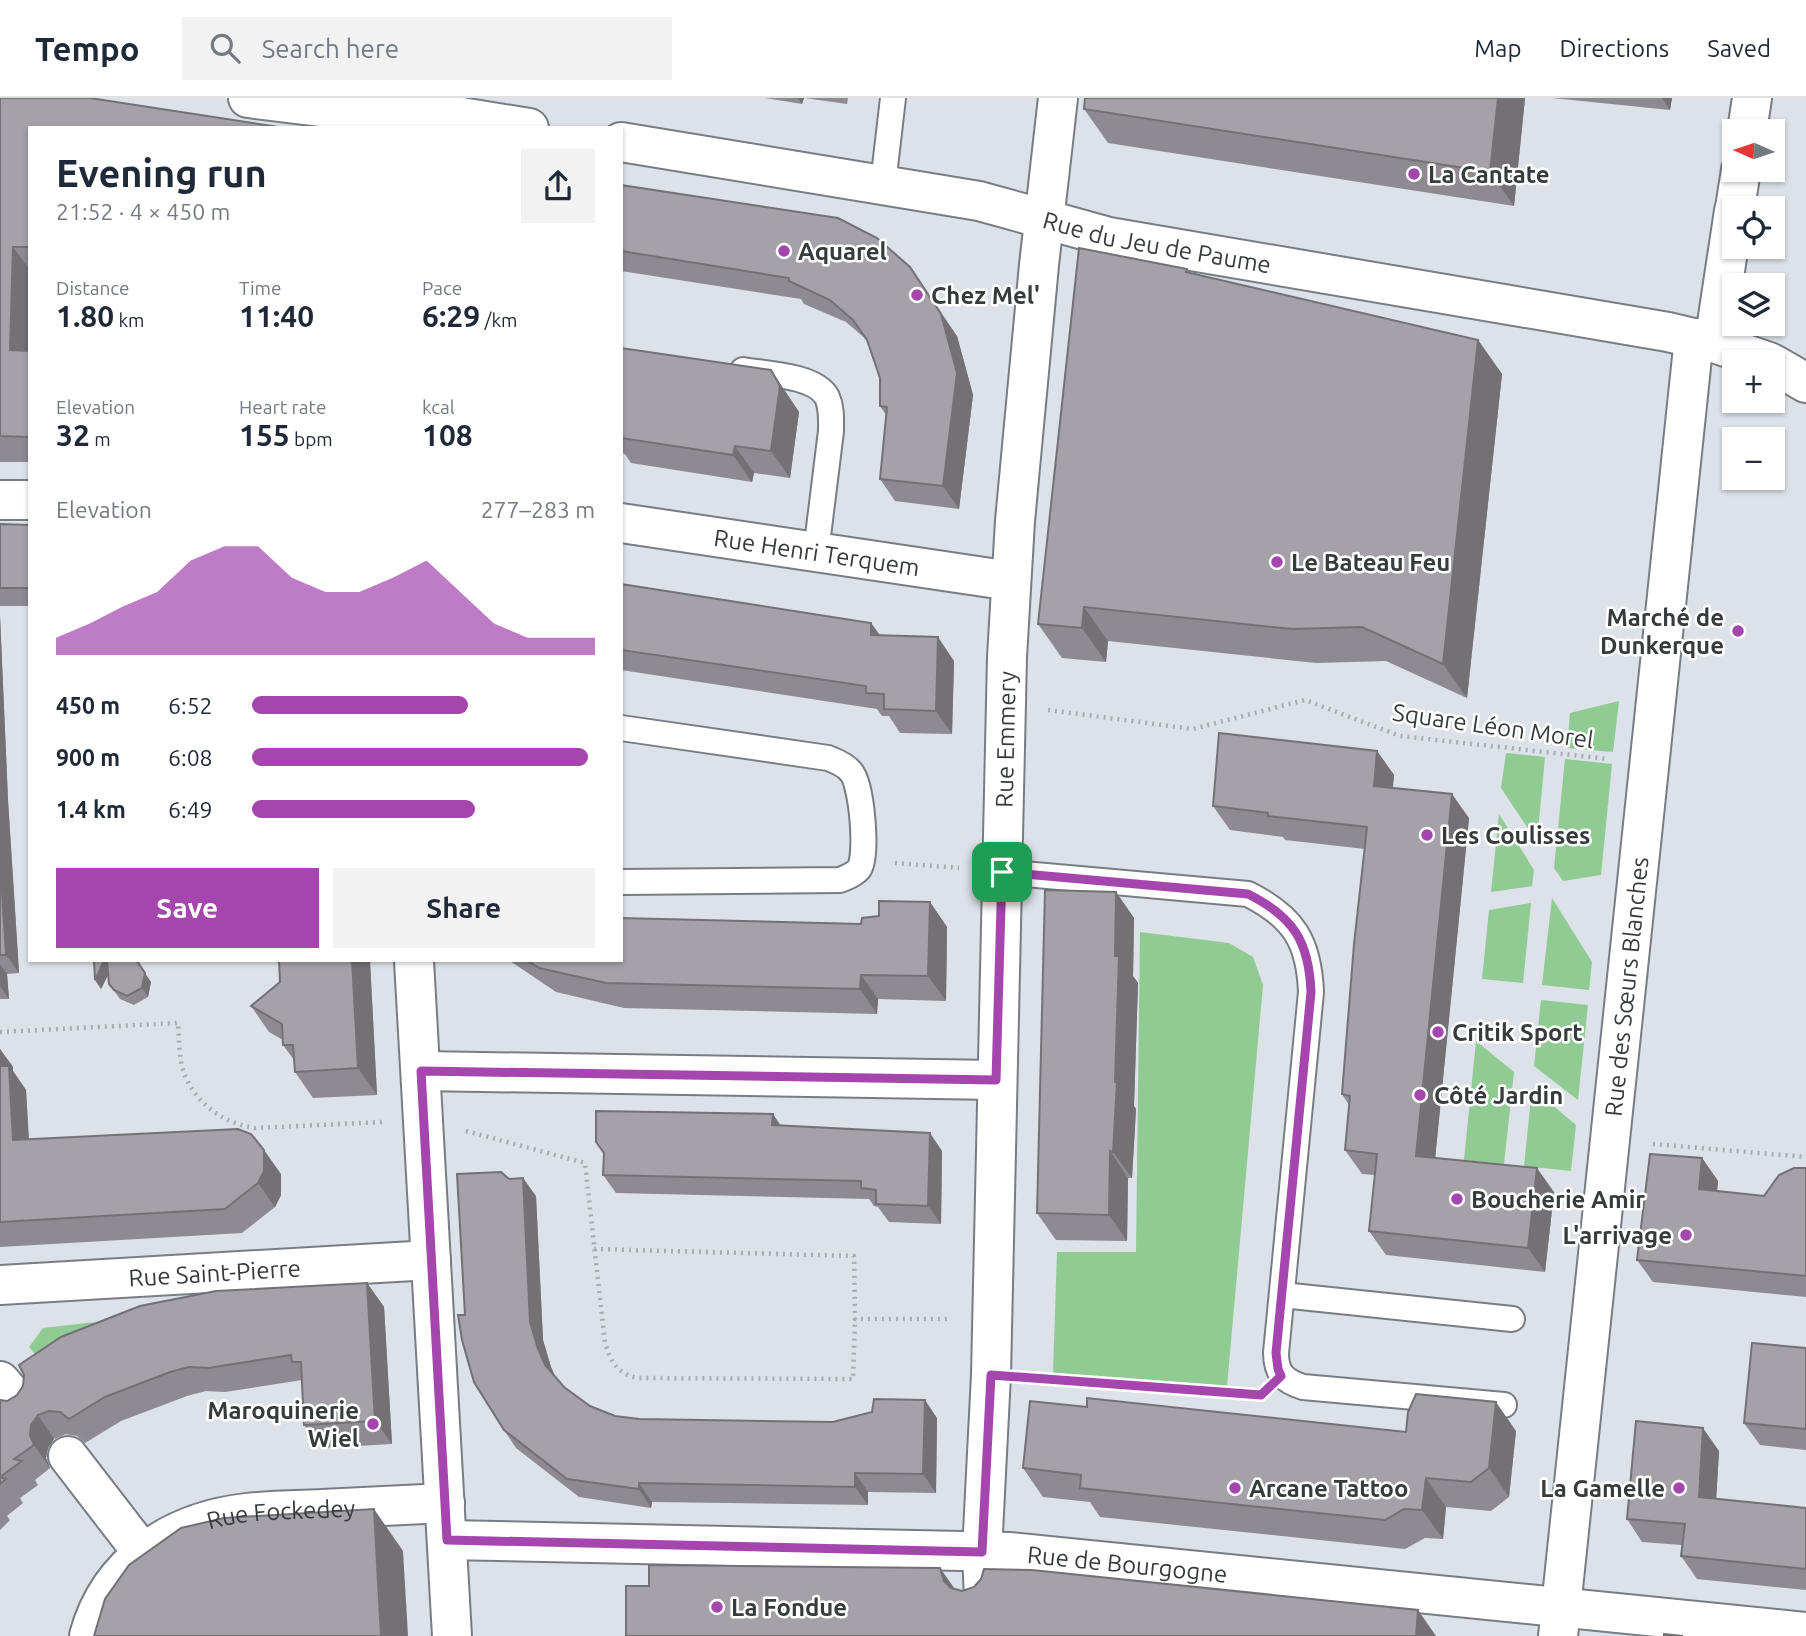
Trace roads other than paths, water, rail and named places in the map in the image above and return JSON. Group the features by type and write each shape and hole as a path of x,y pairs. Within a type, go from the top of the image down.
{"street":[{"path":"248,98 363,111 458,107 522,126"},
{"name":"Rue Emmery","path":"984,1600 982,1552 991,1375 996,1080 1011,582 1058,98"},
{"path":"1749,119 1752,98"},
{"name":"Rue du Jeu de Paume","path":"623,142 979,201 1109,237 1704,341 1731,350"},
{"name":"Rue des Sœurs Blanches","path":"1560,1621 1650,764 1704,341 1723,259"},
{"name":"Rue du Jeu de Paume","path":"1785,371 1806,383"},
{"path":"0,500 28,500"},
{"name":"Rue Henri Terquem","path":"623,523 1011,582"},
{"path":"414,962 452,1636"},
{"path":"421,1071 996,1080"},
{"name":"Rue Saint-Pierre","path":"0,1285 431,1260"},
{"path":"68,1456 142,1552"},
{"name":"Rue Fockedey","path":"89,1636 107,1595 130,1564 142,1552 167,1537 192,1527 246,1513 445,1503"},
{"name":"Rue de Bourgogne","path":"447,1540 1037,1555 1560,1621 1806,1632"}],"lane":[{"path":"883,184 893,98"},
{"path":"718,366 801,379 817,386 826,396 831,413 831,431 816,552"},
{"path":"623,728 828,758 839,763 851,771 858,783 862,799 863,860 859,869 850,877 840,880 623,882"},
{"path":"1002,872 1248,894 1278,912 1301,939 1308,955 1311,992 1276,1353 1281,1376 1286,1381 1303,1387 1504,1405"},
{"path":"1282,1295 1512,1319"}],"place":[{"name":"La Cantate","path":"1414,174"},
{"name":"Aquarel","path":"784,251"},
{"name":"Chez Mel'","path":"917,295"},
{"name":"Le Bateau Feu","path":"1277,562"},
{"name":"Marché de Dunkerque","path":"1738,631"},
{"name":"Les Coulisses","path":"1427,835"},
{"name":"Critik Sport","path":"1438,1032"},
{"name":"Côté Jardin","path":"1420,1095"},
{"name":"Boucherie Amir","path":"1457,1199"},
{"name":"L'arrivage","path":"1686,1235"},
{"name":"Maroquinerie Wiel","path":"373,1424"},
{"name":"Arcane Tattoo","path":"1235,1488"},
{"name":"La Gamelle","path":"1679,1488"},
{"name":"La Fondue","path":"717,1607"}]}
